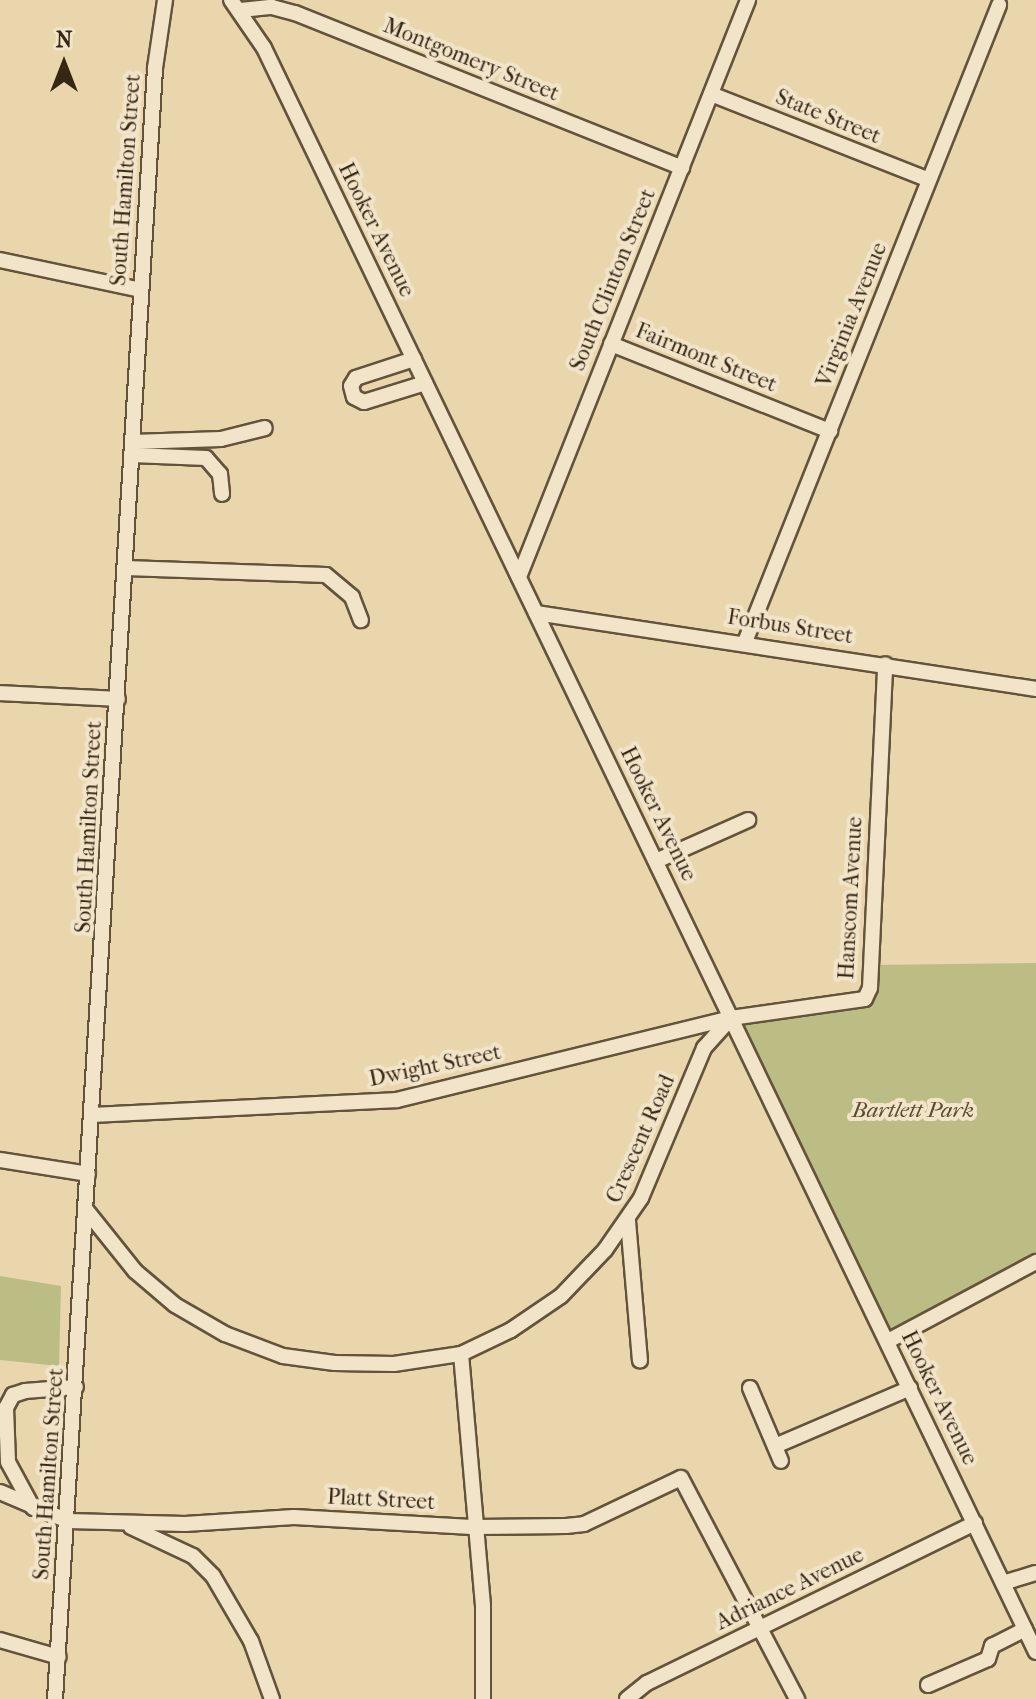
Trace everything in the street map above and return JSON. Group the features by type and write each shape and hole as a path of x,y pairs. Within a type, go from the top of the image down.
{"street":[{"name":"South Hamilton Street","path":"55,1699 94,1115 155,68 165,0"},
{"path":"299,15 305,0"},
{"name":"South Clinton Street","path":"519,577 748,0"},
{"name":"Montgomery Street","path":"236,5 272,7 299,15 682,168"},
{"name":"Hooker Avenue","path":"236,5 414,359 1036,1652"},
{"name":"Virginia Avenue","path":"745,642 999,5"},
{"name":"State Street","path":"711,94 929,180"},
{"path":"0,260 141,290"},
{"name":"Fairmont Street","path":"611,344 830,431"},
{"path":"414,359 356,378 351,386 354,397 364,402 425,383"},
{"path":"133,448 221,439 265,428"},
{"path":"133,448 206,458 220,474 222,494"},
{"path":"126,568 326,575 352,597 361,620"},
{"name":"Forbus Street","path":"536,613 745,642 1036,689"},
{"name":"Hanscom Avenue","path":"731,1018 856,1004 870,988 885,664"},
{"path":"0,693 118,699"},
{"path":"656,861 748,820"},
{"name":"Dwight Street","path":"94,1115 397,1100 731,1018"},
{"name":"Crescent Road","path":"87,1211 135,1271 175,1305 225,1334 283,1356 335,1363 394,1364 461,1354 511,1330 561,1296 628,1221 704,1048 731,1018"},
{"path":"0,1160 88,1174"},
{"path":"628,1221 640,1360"},
{"path":"888,1341 1036,1262"},
{"path":"461,1354 472,1527 483,1605 483,1699"},
{"path":"33,1508 4,1464 6,1408 13,1395 76,1387"},
{"path":"750,1388 781,1461"},
{"path":"775,1446 910,1388"},
{"name":"Platt Street","path":"68,1521 185,1524 294,1517 472,1527 584,1524 681,1478 762,1628"},
{"path":"0,1492 68,1521"},
{"path":"108,1520 157,1535 213,1576 251,1641 272,1699"},
{"name":"Adriance Avenue","path":"627,1699 647,1683 975,1523"},
{"path":"1003,1583 1036,1573"},
{"path":"762,1628 797,1699"},
{"path":"928,1685 988,1659 992,1646 1025,1629"},
{"path":"0,1640 59,1657"}],"green space":[{"name":"Bartlett Park","path":"1036,963 1036,1262 888,1341 731,1018 865,999 871,965"},
{"path":"0,1276 61,1286 59,1366 0,1360"}]}
